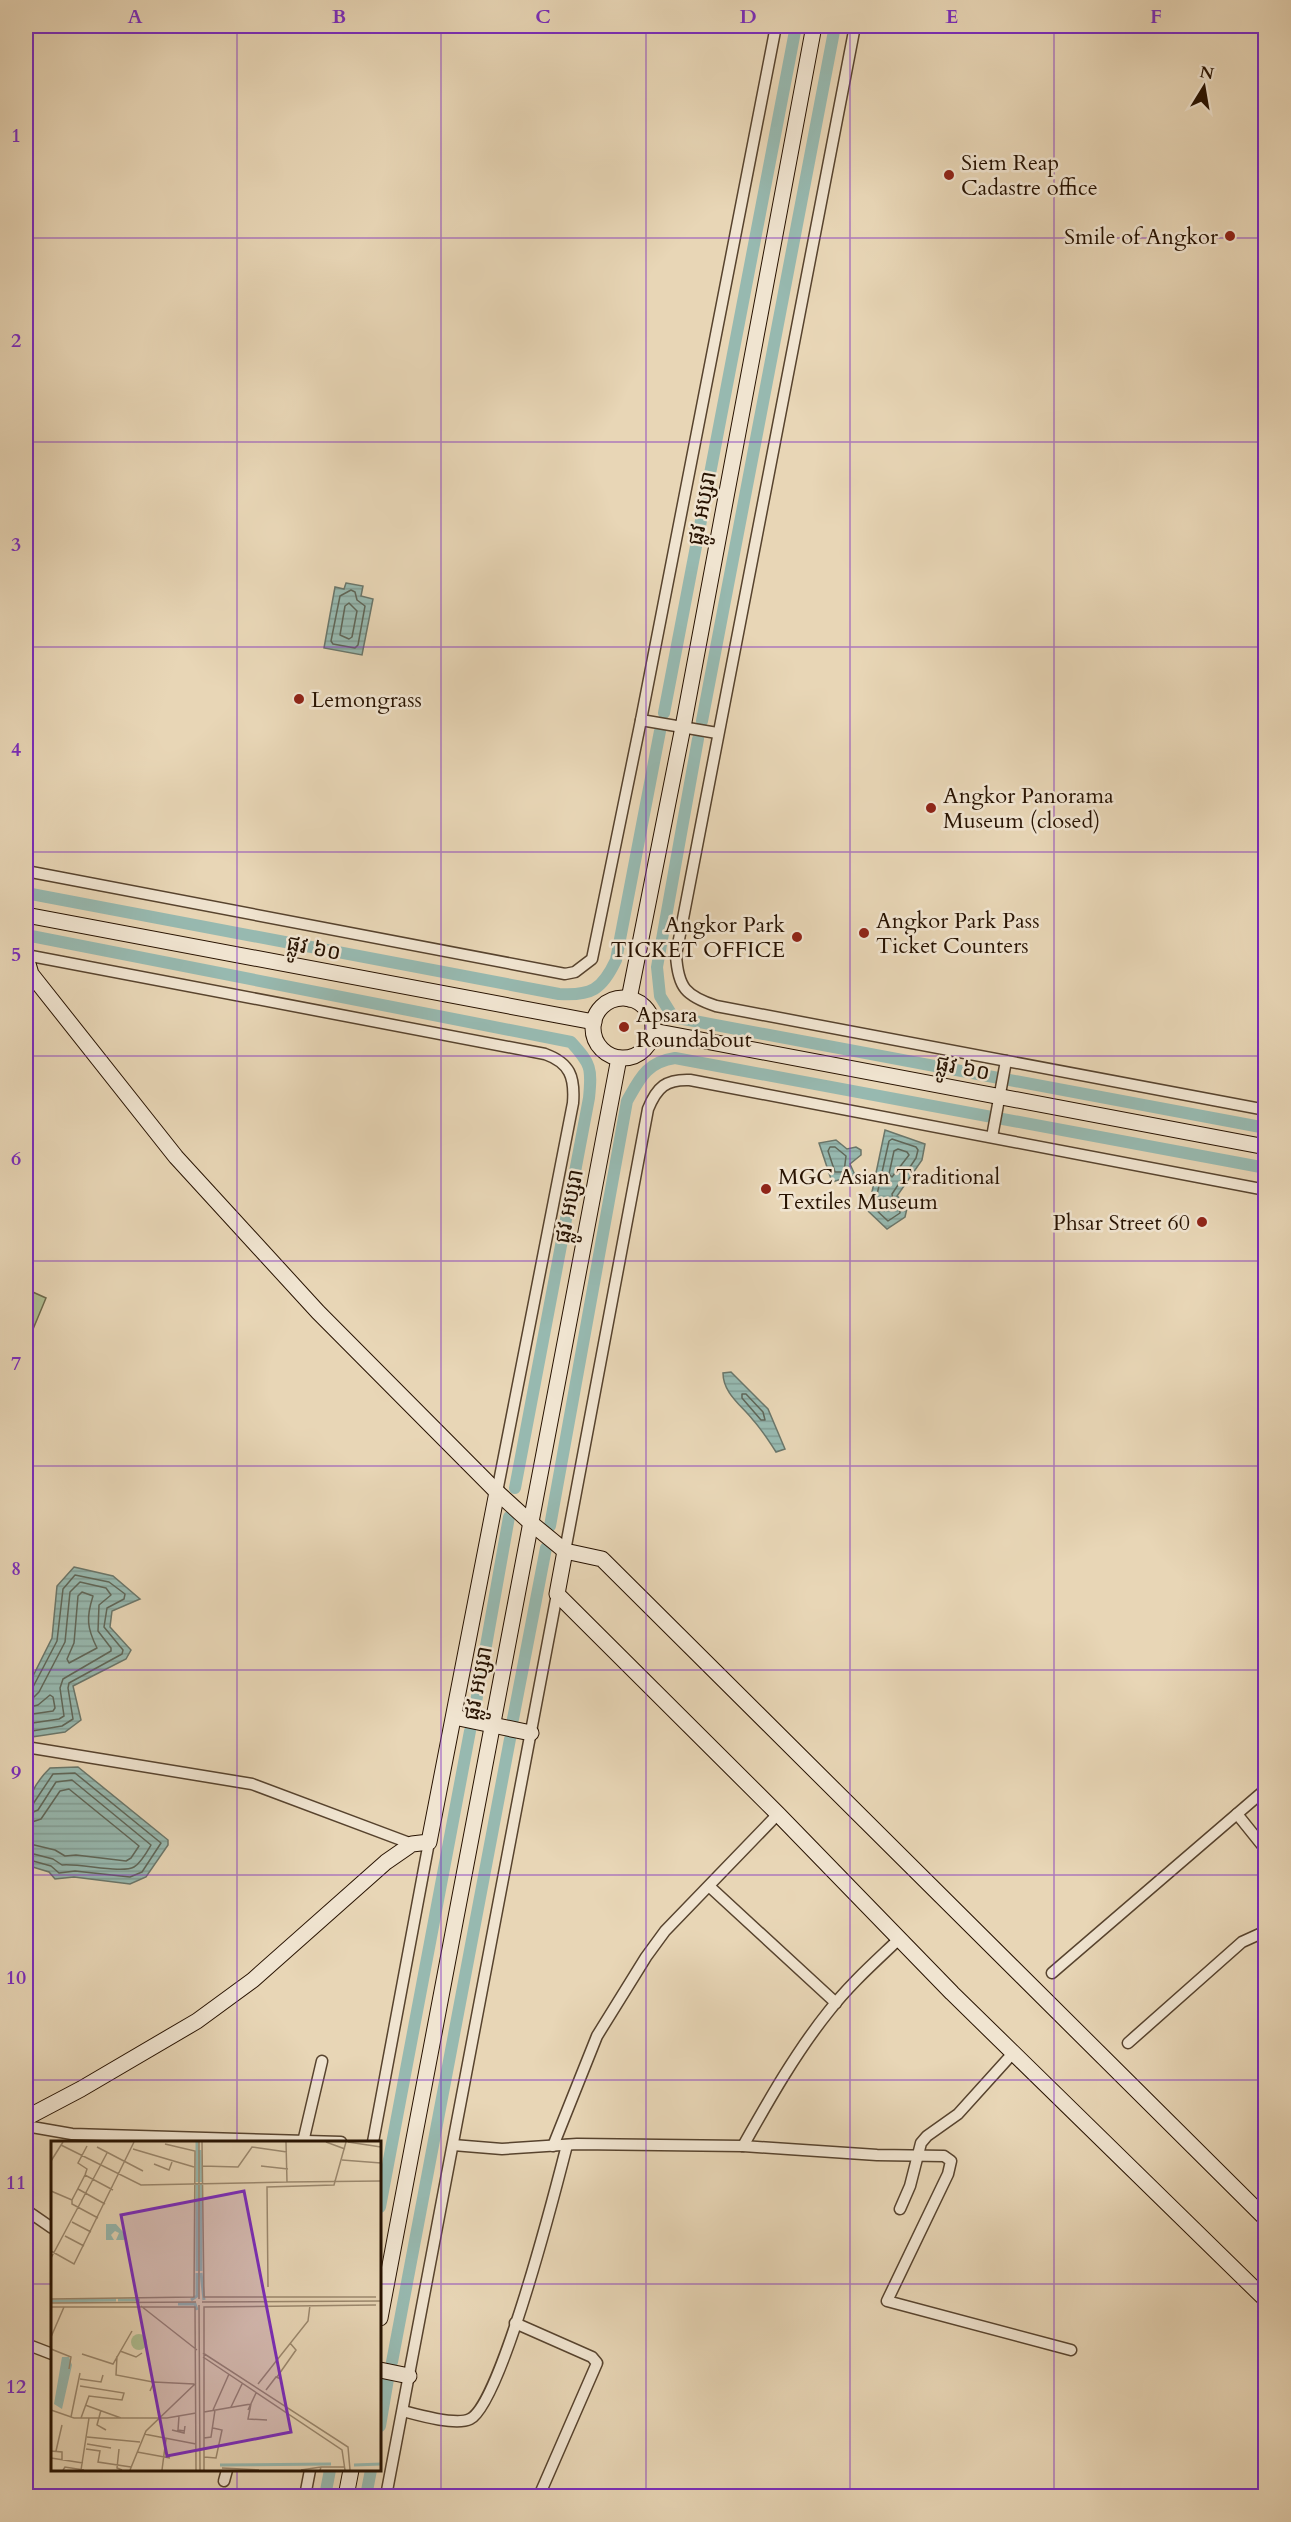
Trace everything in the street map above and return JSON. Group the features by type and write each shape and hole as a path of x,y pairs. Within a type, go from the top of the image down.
{"street":[{"path":"26,871 565,974 575,972 592,959 597,945 776,26"},
{"name":"ផ្លូវ អប្សរា","path":"630,999 814,26"},
{"path":"855,26 797,336 717,733 676,955 677,975 685,991 698,1000 716,1006 1005,1064 1266,1110"},
{"path":"641,720 717,733"},
{"name":"ផ្លូវ ៦០","path":"26,915 594,1022"},
{"path":"373,2141 429,1842 454,1717 497,1492 573,1103 574,1090 569,1070 560,1059 545,1054 26,956 31,974 176,1157 318,1311 497,1492 531,1523 565,1551 602,1559 1266,2219"},
{"path":"615,999 630,999 642,1005 648,1012 653,1031 644,1049 631,1056 619,1058 604,1051 598,1044 594,1035 594,1022 599,1010 605,1004 615,999"},
{"name":"ផ្លូវ ៦០","path":"653,1031 1266,1147"},
{"name":"ផ្លូវ អប្សរា","path":"381,2313 619,1058"},
{"path":"993,1133 1005,1064"},
{"path":"387,2496 648,1109 654,1094 664,1085 676,1079 690,1080 993,1133 1266,1190"},
{"path":"557,1594 778,1814 899,1939 1266,2300"},
{"path":"454,1717 531,1733"},
{"path":"26,1747 252,1784 412,1844 429,1842"},
{"path":"1052,1973 1266,1789"},
{"path":"553,2146 597,2036 645,1957 665,1931 710,1887 778,1814"},
{"path":"1236,1814 1266,1850"},
{"path":"26,2118 81,2089 197,2021 253,1980 386,1862 412,1844"},
{"path":"710,1887 836,2003"},
{"path":"1128,2043 1242,1942 1265,1932"},
{"path":"743,2146 806,2043 836,2003 899,1939"},
{"path":"900,2209 910,2186 917,2154 927,2136 958,2114 1014,2052"},
{"path":"303,2141 322,2061"},
{"path":"26,2126 72,2134 192,2141"},
{"path":"453,2145 502,2149 567,2145 743,2146 944,2156 951,2161 950,2167 887,2301 1071,2350"},
{"path":"403,2411 459,2422 470,2419 479,2412 492,2387 515,2324 542,2240 567,2145"},
{"path":"26,2210 51,2227"},
{"path":"515,2324 592,2357 597,2363 539,2496"},
{"path":"26,2344 51,2355"},
{"path":"381,2370 409,2376"},
{"path":"305,2496 310,2471"},
{"path":"345,2496 351,2471"}],"green space":[{"path":"26,1289 46,1298 26,1346"}],"water":[{"path":"346,583 363,586 361,596 373,599 362,655 324,648 335,587 344,589"},
{"path":"885,1130 925,1144 922,1160 897,1196 908,1204 905,1217 887,1229 868,1211"},
{"path":"836,1140 847,1149 856,1147 861,1150 861,1155 850,1164 855,1175 832,1182 819,1143"},
{"path":"731,1372 768,1409 785,1449 776,1452 729,1393 723,1373"},
{"path":"74,1567 113,1576 140,1599 112,1611 110,1627 131,1650 126,1659 73,1686 81,1720 65,1732 26,1738 26,1690 52,1638 57,1586"},
{"path":"78,1767 168,1840 168,1845 146,1877 130,1884 74,1877 55,1879 49,1872 26,1865 26,1813 33,1790 50,1768"}],"waterway":[{"path":"664,713 796,26"},
{"path":"702,721 835,26"},
{"path":"26,893 559,994 587,992 606,978 616,960 660,731"},
{"path":"698,739 657,967 660,996 673,1017 1266,1128"},
{"path":"26,935 571,1042 578,1049 589,1067 589,1098 515,1488"},
{"path":"550,1526 627,1101 645,1072 658,1063 675,1058 1266,1168"},
{"path":"474,1713 509,1517"},
{"path":"513,1719 546,1548"},
{"path":"381,2202 470,1731"},
{"path":"392,2362 510,1739"},
{"path":"381,2420 388,2379"},
{"path":"325,2496 330,2471"},
{"path":"366,2496 371,2471"}],"place":[{"name":"Siem Reap Cadastre office","path":"949,175"},
{"name":"Smile of Angkor","path":"1230,236"},
{"name":"Lemongrass","path":"299,699"},
{"name":"Angkor Panorama Museum (closed)","path":"931,808"},
{"name":"Angkor Park Pass Ticket Counters","path":"864,933"},
{"name":"Angkor Park TICKET OFFICE","path":"797,937"},
{"name":"Apsara Roundabout","path":"624,1027"},
{"name":"MGC Asian Traditional Textiles Museum","path":"766,1189"},
{"name":"Phsar Street 60","path":"1202,1222"}]}
